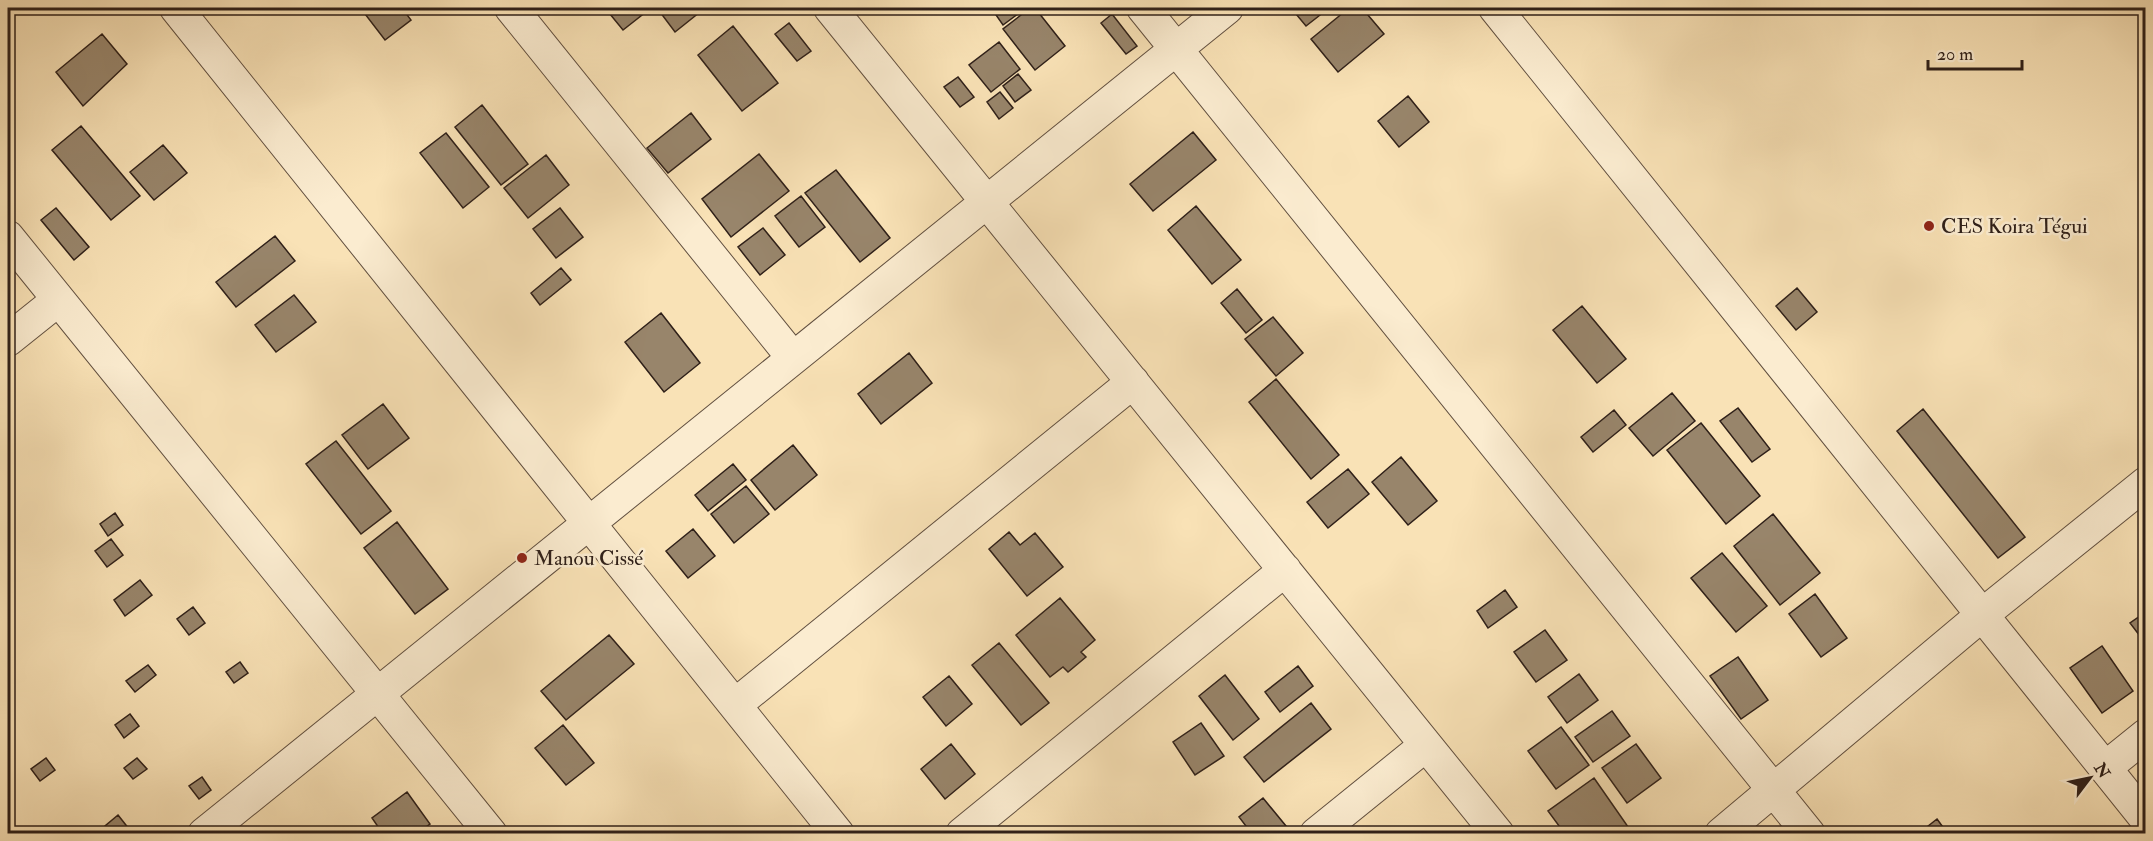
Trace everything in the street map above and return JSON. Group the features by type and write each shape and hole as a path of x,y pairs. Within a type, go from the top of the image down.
{"street":[{"path":"176,8 837,834"},
{"path":"511,8 793,358"},
{"path":"830,8 1498,834"},
{"path":"1143,8 1809,834"},
{"path":"204,834 1227,8"},
{"path":"1495,8 2145,819"},
{"path":"8,237 491,834"},
{"path":"8,340 58,300"},
{"path":"735,705 1133,382"},
{"path":"1721,834 1982,615 2145,483"},
{"path":"962,834 1285,570"},
{"path":"2105,768 2145,735"},
{"path":"1316,834 1426,745"}],"building":[{"path":"374,8 402,8 411,20 385,40 365,14"},
{"path":"605,8 651,8 623,30"},
{"path":"657,8 705,8 675,32"},
{"path":"1006,8 1026,8 1003,25 996,15"},
{"path":"1030,8 1035,8 1065,46 1035,70 1003,29"},
{"path":"1291,8 1329,8 1306,26"},
{"path":"1349,8 1362,8 1384,34 1338,72 1311,39"},
{"path":"1112,14 1137,46 1126,54 1101,23"},
{"path":"789,23 811,51 797,61 775,34"},
{"path":"733,26 778,83 742,111 698,55"},
{"path":"102,34 127,64 83,106 56,72"},
{"path":"999,42 1020,69 991,92 969,65"},
{"path":"1018,74 1031,90 1015,102 1003,86"},
{"path":"958,77 974,97 960,107 944,87"},
{"path":"1000,92 1013,108 999,119 987,102"},
{"path":"1408,96 1429,122 1399,147 1378,121"},
{"path":"482,105 528,164 501,185 455,127"},
{"path":"691,113 711,139 668,173 647,148"},
{"path":"81,126 140,196 111,220 52,150"},
{"path":"1193,132 1216,160 1153,211 1130,184"},
{"path":"446,133 489,187 463,208 420,153"},
{"path":"163,145 187,173 154,200 130,172"},
{"path":"759,154 789,191 731,237 702,199"},
{"path":"546,155 569,185 528,218 504,188"},
{"path":"836,170 890,238 860,262 805,193"},
{"path":"801,196 825,227 799,247 775,216"},
{"path":"1196,206 1241,260 1212,284 1168,230"},
{"path":"56,208 89,247 74,260 41,220"},
{"path":"560,208 583,237 556,258 533,229"},
{"path":"763,228 785,255 760,275 738,247"},
{"path":"275,236 295,261 236,307 216,282"},
{"path":"561,268 571,280 540,305 531,293"},
{"path":"1797,288 1817,312 1796,330 1776,306"},
{"path":"1237,289 1262,320 1246,333 1221,303"},
{"path":"294,295 316,322 276,352 255,325"},
{"path":"1582,306 1626,359 1597,383 1553,330"},
{"path":"661,313 700,363 664,392 625,342"},
{"path":"1273,317 1303,353 1276,376 1245,339"},
{"path":"909,353 932,383 881,424 858,394"},
{"path":"1276,379 1339,455 1311,479 1249,402"},
{"path":"1672,393 1695,421 1653,456 1629,428"},
{"path":"383,404 409,438 368,469 342,435"},
{"path":"1738,408 1770,449 1752,462 1720,421"},
{"path":"1923,409 2025,537 1998,558 1897,431"},
{"path":"1614,410 1626,425 1593,452 1581,437"},
{"path":"1701,423 1760,496 1726,524 1667,450"},
{"path":"336,441 391,511 361,534 306,464"},
{"path":"793,445 817,475 775,510 751,480"},
{"path":"1401,457 1437,501 1408,525 1372,482"},
{"path":"733,464 746,480 708,511 695,495"},
{"path":"1348,469 1369,494 1328,528 1307,502"},
{"path":"746,486 769,514 734,543 711,514"},
{"path":"115,513 123,525 108,536 100,524"},
{"path":"1773,514 1820,573 1780,605 1734,546"},
{"path":"397,522 448,589 415,614 364,548"},
{"path":"693,529 715,556 688,578 666,551"},
{"path":"1009,532 1020,545 1035,533 1063,567 1027,596 989,549"},
{"path":"111,539 123,555 107,567 95,551"},
{"path":"1722,553 1767,606 1736,632 1691,578"},
{"path":"140,580 152,595 125,616 114,600"},
{"path":"1505,590 1517,607 1488,628 1477,611"},
{"path":"1815,594 1847,638 1821,657 1789,614"},
{"path":"1060,598 1095,640 1081,652 1086,657 1068,672 1063,667 1050,677 1016,635"},
{"path":"193,607 205,623 189,635 177,619"},
{"path":"2146,612 2146,644 2130,623"},
{"path":"1545,630 1567,660 1536,682 1514,652"},
{"path":"609,635 634,664 566,720 541,691"},
{"path":"999,643 1049,703 1021,725 972,665"},
{"path":"2102,646 2133,691 2102,713 2070,668"},
{"path":"1738,657 1768,700 1741,719 1710,676"},
{"path":"240,662 248,673 234,683 226,672"},
{"path":"148,665 156,675 135,692 126,681"},
{"path":"1298,666 1313,686 1280,712 1265,692"},
{"path":"1579,674 1598,700 1567,723 1548,697"},
{"path":"1225,675 1259,719 1233,740 1199,696"},
{"path":"949,676 972,704 946,726 923,697"},
{"path":"1311,703 1331,729 1264,782 1244,757"},
{"path":"1612,711 1630,736 1593,762 1575,737"},
{"path":"130,714 139,726 124,738 115,725"},
{"path":"1201,723 1224,756 1195,775 1173,742"},
{"path":"563,725 594,763 566,785 535,748"},
{"path":"1561,727 1589,765 1556,789 1528,751"},
{"path":"951,744 975,774 945,799 921,769"},
{"path":"1636,744 1661,778 1627,803 1602,768"},
{"path":"46,758 55,770 40,781 31,769"},
{"path":"137,758 147,769 133,779 124,768"},
{"path":"202,777 211,790 199,799 189,786"},
{"path":"1594,778 1633,834 1565,834 1548,811"},
{"path":"407,792 430,824 416,834 383,834 372,818"},
{"path":"1263,798 1286,826 1277,834 1252,834 1239,817"},
{"path":"118,815 129,829 123,834 110,834 105,826"},
{"path":"1937,819 1948,834 1918,834"}],"place":[{"name":"CES Koira Tégui","path":"1929,226"},
{"name":"Manou Cissé","path":"522,558"}]}
